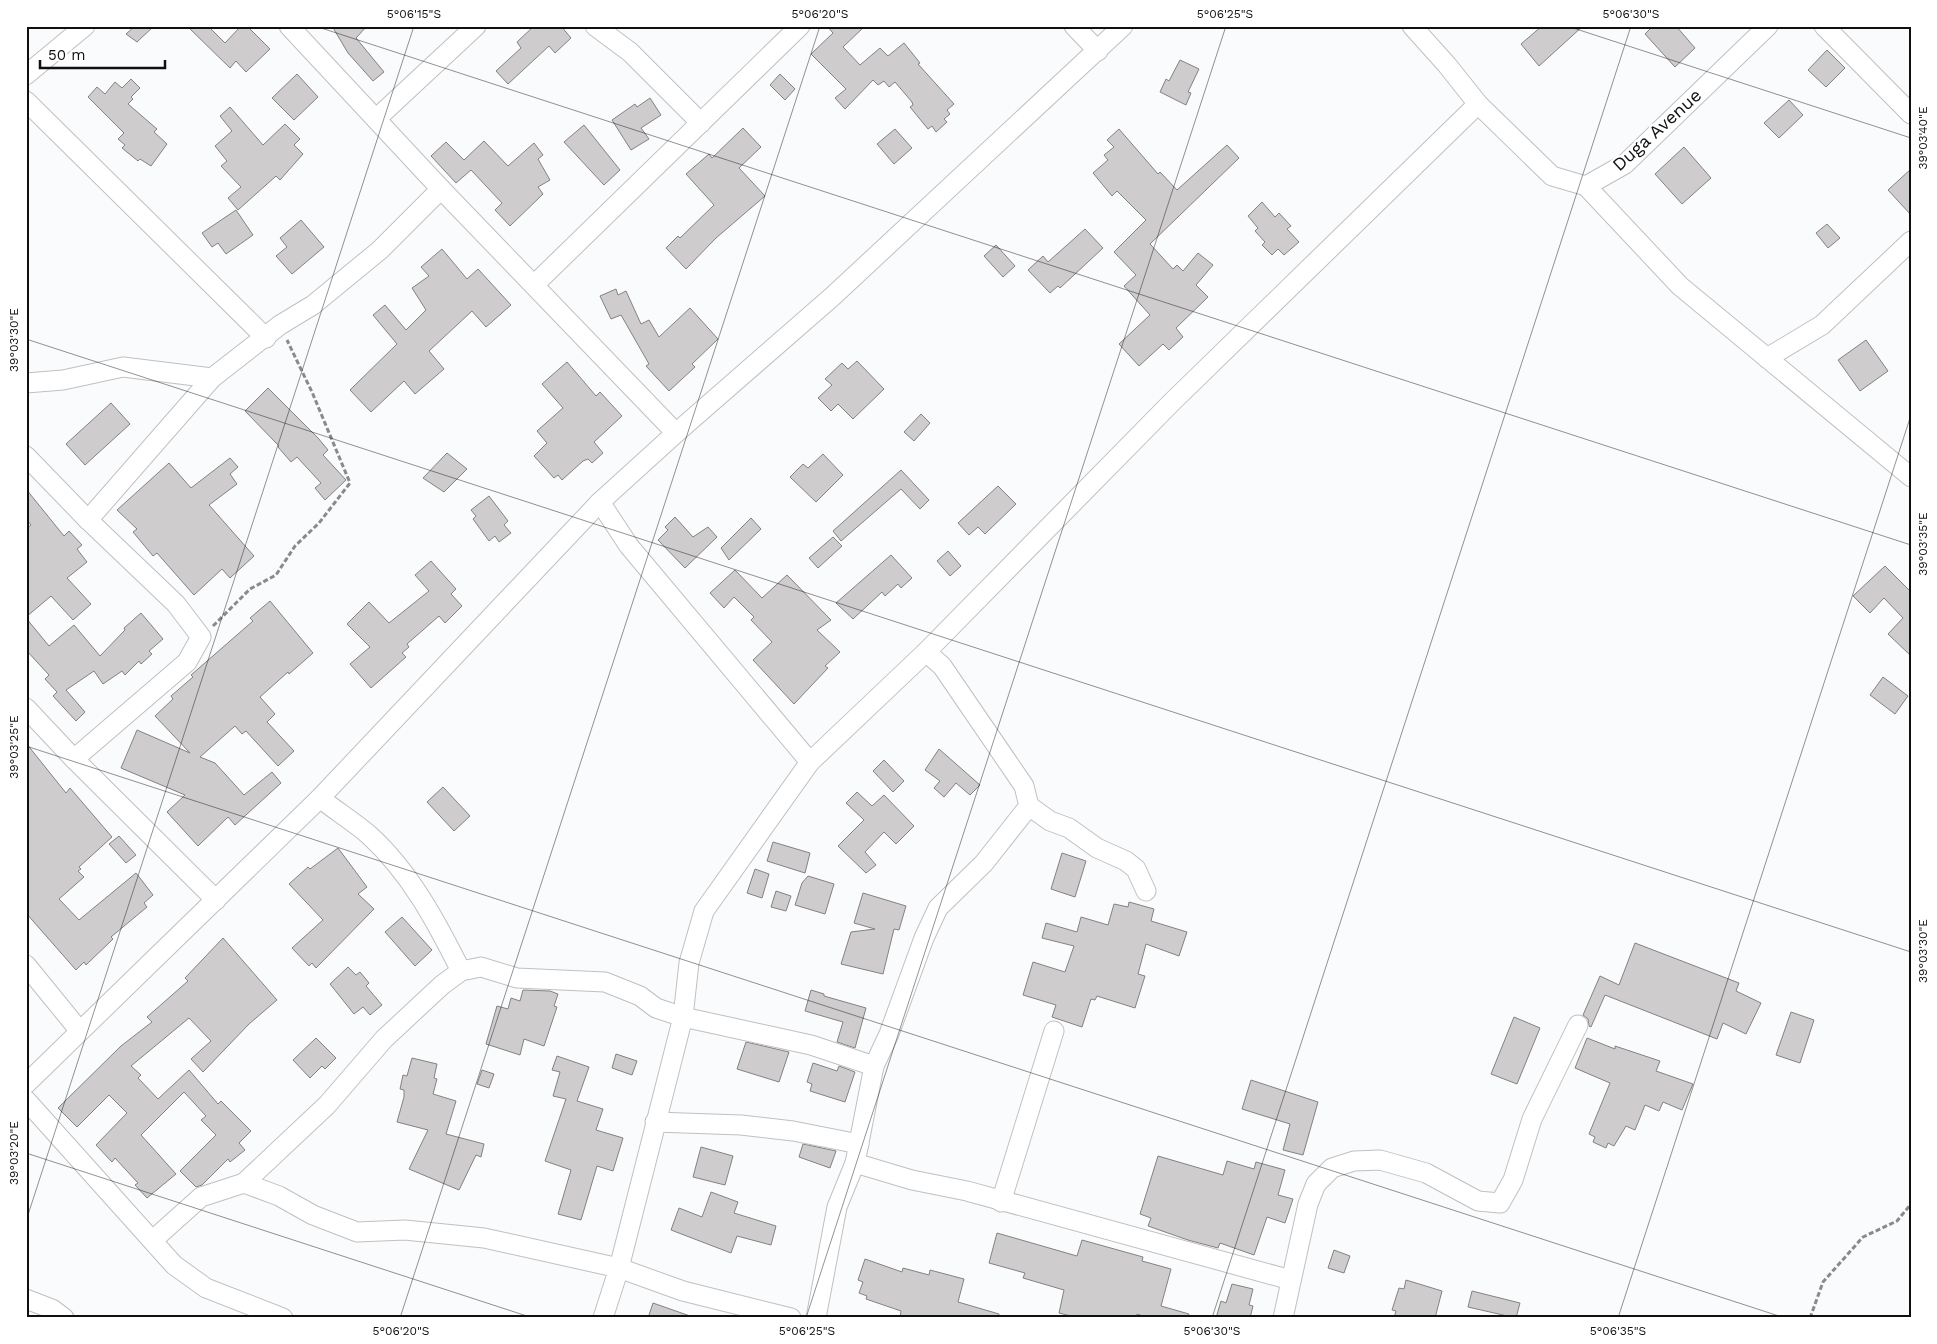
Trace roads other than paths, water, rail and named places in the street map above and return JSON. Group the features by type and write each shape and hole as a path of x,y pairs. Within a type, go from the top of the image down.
{"street":[{"path":"26,75 85,26"},
{"path":"289,26 441,189 535,284 676,432"},
{"path":"376,119 476,26"},
{"path":"595,26 630,52 700,123"},
{"path":"535,284 800,26"},
{"path":"1074,26 1098,51"},
{"path":"26,1084 79,1030 320,798 600,502 676,432 833,296 1098,51 1122,26"},
{"path":"1412,26 1448,65 1478,104 1552,176 1586,186 1680,286 1911,477"},
{"name":"Duga Avenue","path":"1586,186 1625,164 1768,26"},
{"path":"1824,26 1911,114"},
{"path":"26,101 266,338"},
{"path":"603,1318 618,1268 683,1017 689,963 704,911 810,762 926,652 1172,402 1478,104"},
{"path":"88,520 212,378 266,338 280,325 313,304 380,250 441,189"},
{"path":"1767,358 1822,325 1911,241"},
{"path":"26,383 62,380 123,367 212,378"},
{"path":"26,456 88,520 176,604 201,636 187,662 74,759"},
{"path":"600,502 629,546 810,762"},
{"path":"926,652 942,666 1024,786 1029,806 1050,821 1069,828 1097,848 1126,861 1136,869 1146,891"},
{"path":"26,708 74,759 216,900"},
{"path":"320,798 370,836 409,882 440,929 461,971"},
{"path":"816,1318 837,1207 855,1163 874,1066 938,908 984,864 1029,806"},
{"path":"26,965 79,1030"},
{"path":"153,1240 202,1197 244,1183 327,1105 384,1039 442,985 461,971 481,967 517,978 605,982 640,996 656,1008 683,1017 811,1045 874,1066"},
{"path":"1283,1318 1308,1204 1316,1184 1332,1168 1354,1161 1380,1160 1426,1174 1478,1202 1500,1203 1513,1180 1532,1119 1578,1025"},
{"path":"1001,1202 1054,1032"},
{"path":"26,1100 174,1265 206,1288 283,1318"},
{"path":"656,1122 742,1125 793,1131 859,1144"},
{"path":"855,1163 912,1180 967,1191 1001,1202 1291,1280"},
{"path":"244,1183 279,1196 313,1215 357,1232 404,1230 484,1238 618,1268 683,1291 791,1318"},
{"path":"26,1299 52,1309 64,1318"}]}
